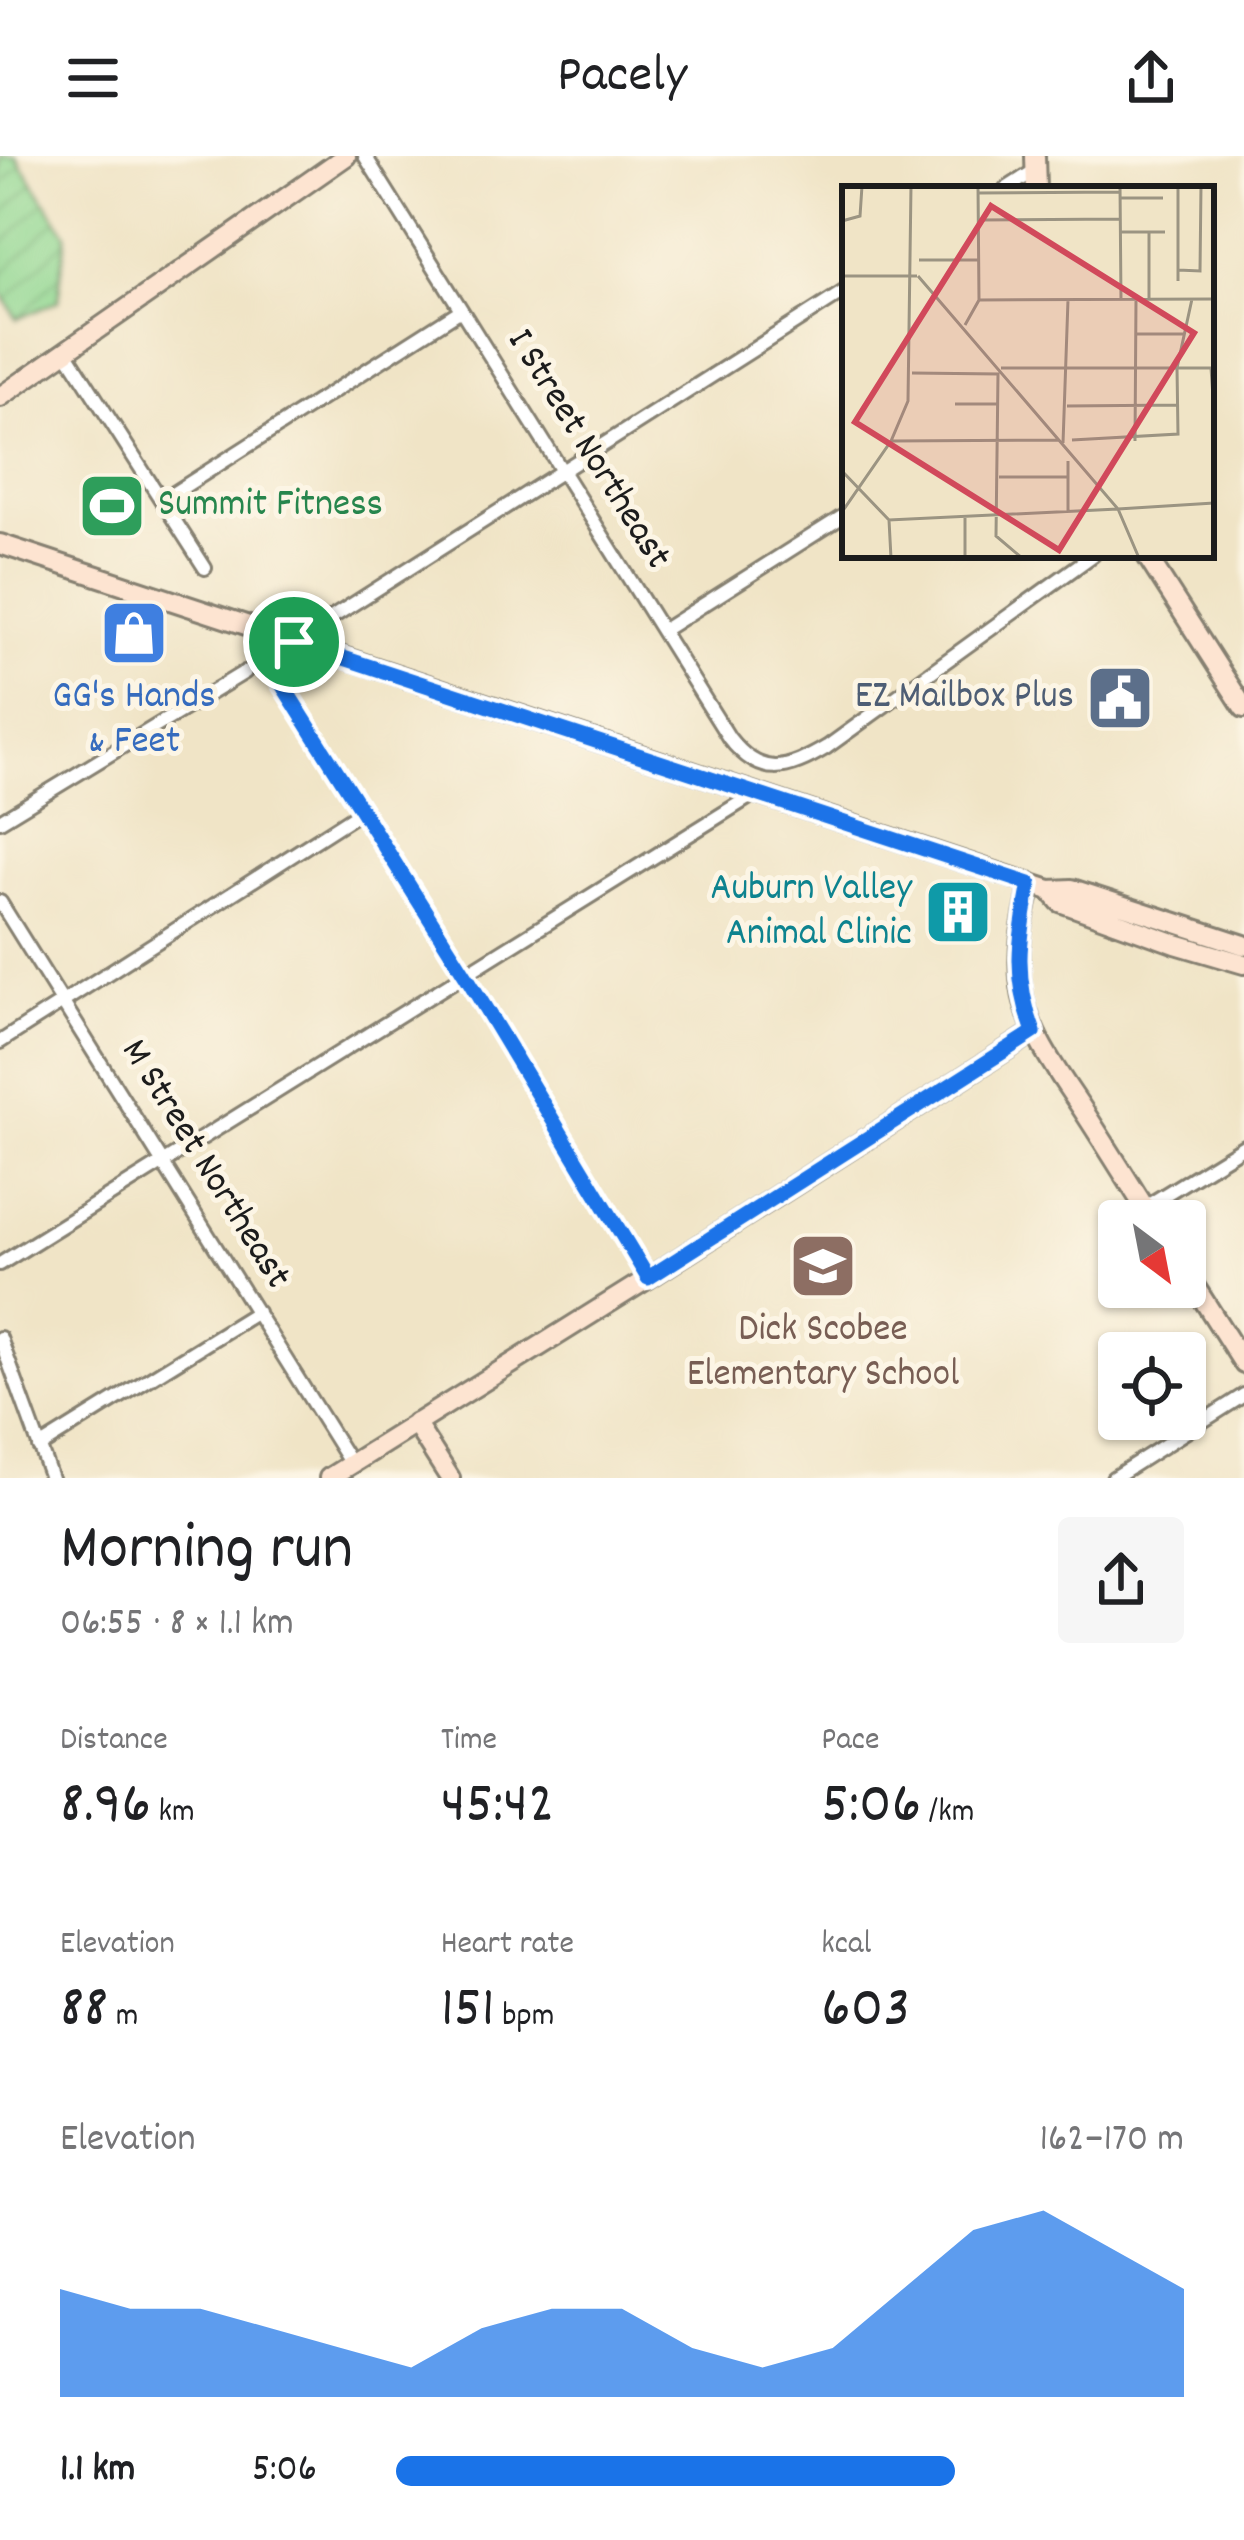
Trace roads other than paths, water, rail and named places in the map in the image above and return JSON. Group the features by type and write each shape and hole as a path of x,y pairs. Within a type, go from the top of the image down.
{"street":[{"path":"0,397 346,156"},
{"name":"I Street Northeast","path":"365,156 729,738 751,761 780,768 827,747 1089,558"},
{"path":"648,1278 466,976 266,659 284,638 562,471 842,293"},
{"path":"163,500 461,310"},
{"path":"67,352 206,568"},
{"path":"662,631 842,517"},
{"path":"0,544 1030,884 1072,889 1240,944 1231,951 1192,940 1176,944"},
{"path":"1148,558 1244,708"},
{"path":"0,821 245,672"},
{"path":"0,1264 756,793"},
{"path":"0,1042 360,812"},
{"path":"1030,884 1019,958 1022,997 1034,1032 1140,1200"},
{"path":"1050,890 1060,902 1244,964"},
{"name":"M Street Northeast","path":"0,902 351,1464"},
{"path":"329,1478 1034,1032"},
{"path":"1169,1200 1244,1146"},
{"path":"1206,1304 1244,1364"},
{"path":"39,1447 257,1312"},
{"path":"0,1338 51,1478"},
{"path":"1113,1478 1244,1395"},
{"path":"415,1423 450,1478"}],"place":[{"name":"Summit Fitness","path":"112,506"},
{"name":"GG's Hands & Feet","path":"134,633"},
{"name":"EZ Mailbox Plus","path":"1120,698"},
{"name":"Auburn Valley Animal Clinic","path":"958,912"},
{"name":"Dick Scobee Elementary School","path":"823,1266"}]}
